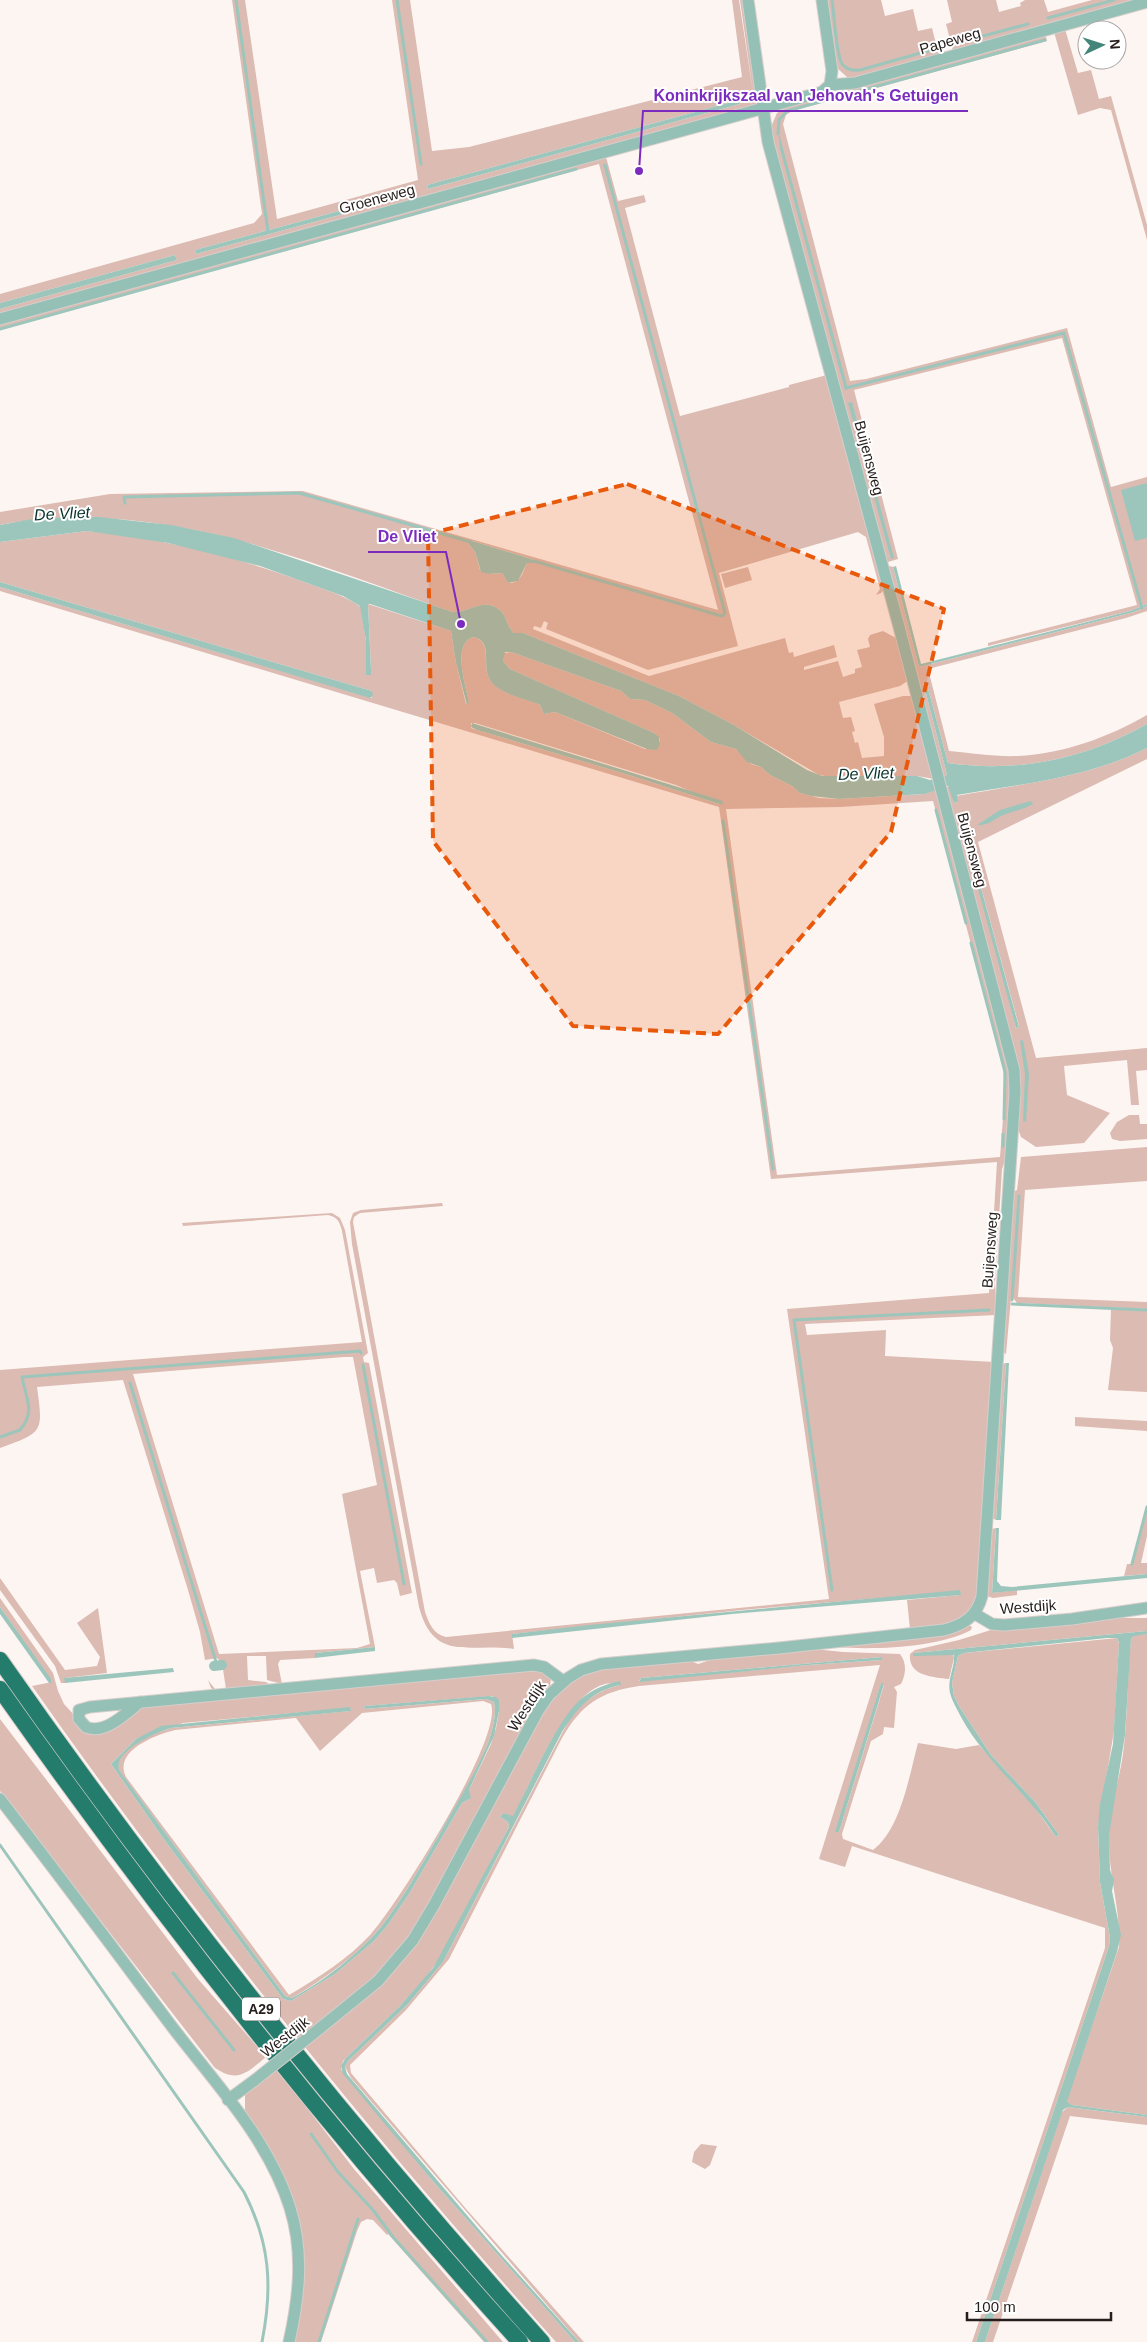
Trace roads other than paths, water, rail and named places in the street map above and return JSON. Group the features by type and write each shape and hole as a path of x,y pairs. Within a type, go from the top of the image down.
{"highway":[{"name":"A29","path":"0,1660 93,1790 206,1940 349,2118 481,2274 542,2342"},
{"name":"A29","path":"0,1689 144,1886 270,2048 406,2212 520,2342"},
{"name":"A29","path":"0,1700 20,1717"}],"street":[{"name":"Buijensweg","path":"748,0 768,142 1008,1039 1015,1076 984,1576 982,1596 975,1614"},
{"path":"822,0 832,66 830,85"},
{"name":"Papeweg","path":"763,108 819,93 830,85 855,83 1147,2"},
{"name":"Groeneweg","path":"0,319 763,108"},
{"name":"Westdijk","path":"228,2100 319,2030 378,1981 412,1940 434,1904 538,1711 549,1695 563,1681 587,1668 611,1662 936,1632 958,1626 975,1614 992,1624 1004,1625 1072,1619 1147,1608"},
{"name":"Westdijk","path":"140,1702 109,1725 98,1729 86,1727 79,1719 79,1710 85,1708 140,1702 534,1666 544,1667 563,1681"},
{"path":"0,1799 228,2100 274,2167 285,2192 294,2222 298,2251 298,2286 289,2342"}],"water":[{"path":"739,100 740,104 428,189 427,185"},
{"path":"778,130 848,389 845,390 780,149"},
{"path":"409,192 410,196 196,254 195,250"},
{"path":"175,255 177,260 0,309 0,303"},
{"path":"852,402 894,558 891,559 848,403"},
{"path":"1147,483 1147,538 1135,541 1121,490"},
{"path":"99,517 171,525 234,538 453,612 483,605 496,607 502,612 514,633 523,633 679,696 734,725 807,770 822,776 917,776 930,780 947,775 923,682 926,681 948,763 1000,766 1051,760 1100,746 1147,724 1147,748 1101,766 1054,779 957,795 958,802 954,803 948,786 925,794 839,799 811,796 800,793 792,786 770,775 761,767 747,762 736,749 711,742 672,713 645,700 630,699 621,691 511,652 505,652 503,661 510,669 654,733 659,737 660,744 657,750 647,749 555,712 544,714 540,705 504,692 493,683 487,672 485,648 480,640 474,637 467,641 463,647 462,656 463,676 469,702 467,705 456,663 451,631 370,604 368,604 371,675 366,675 366,641 360,606 343,596 260,566 168,543 87,531 0,542 0,525 32,519"},
{"path":"469,540 538,561 537,563 527,563 518,581 508,583 502,573 488,574 481,572 475,552 468,543"},
{"path":"896,566 921,664 1130,611 1147,604 1147,606 1134,612 919,667 893,567"},
{"path":"0,582 372,691 373,696 370,698 0,587"},
{"path":"472,723 723,801 722,805 477,730 471,727"},
{"path":"1031,801 1033,804 1029,806 1003,815 988,823 977,825 1000,810"},
{"path":"962,818 1019,1027 1016,1028 959,819"},
{"path":"1023,1040 1029,1074 1026,1122 1023,1121 1025,1074 1020,1041"},
{"path":"1006,1363 1009,1363 1001,1520 996,1520"},
{"path":"996,1528 999,1528 997,1581 1001,1586 1012,1587 1147,1574 1147,1578 992,1593"},
{"path":"960,1590 961,1595 732,1614 512,1638 512,1634 589,1625"},
{"path":"0,1607 52,1683 49,1683 0,1614"},
{"path":"1147,1631 1147,1634 1134,1636 1131,1639 1125,1735 1109,1836 1110,1870 1114,1880 1112,1891 1121,1935 1067,2102 1072,2105 1147,2115 1147,2117 1068,2107 1063,2110 985,2342 976,2342 1109,1946 1110,1938 1100,1882 1098,1827 1100,1804 1113,1744 1119,1643 1117,1638 1107,1638 964,1653 958,1656 952,1683 954,1696 959,1706 991,1755 1035,1802 1059,1835 1056,1837 1045,1821 971,1734 961,1717 949,1688 954,1655 913,1656 913,1653"},
{"path":"375,1647 375,1651 315,1658 315,1653"},
{"path":"882,1657 882,1660 808,1665 639,1682 641,1678"},
{"path":"173,1668 174,1672 65,1683 64,1678"},
{"path":"620,1681 621,1685 602,1691 587,1701 562,1732 443,1962 408,2004 348,2061 345,2067 347,2074 488,2240 579,2342 575,2342 430,2178 343,2074 341,2066 345,2059 400,2006 433,1968 509,1827 508,1822 500,1817 503,1813 513,1816 562,1722 586,1695 604,1685"},
{"path":"881,1683 884,1684 839,1832 835,1832"},
{"path":"496,1697 499,1700 499,1711 494,1736 469,1790 471,1798 462,1803 409,1894 374,1941 335,1974 291,2001 283,1999 163,1838 111,1764 136,1739 161,1726 350,1707 351,1711 171,1728 137,1743 129,1749 119,1763 119,1770 285,1996 292,1998 340,1967 372,1937 389,1916 418,1871 477,1767 490,1738 495,1712 494,1702 486,1699 365,1709 364,1706"}],"waterway":[{"path":"236,0 268,232"},
{"path":"397,0 421,164"},
{"path":"832,0 838,52 842,64 848,69 860,70 935,49"},
{"path":"1048,18 1114,0"},
{"path":"957,43 1028,24"},
{"path":"778,134 779,120 787,111 1045,40"},
{"path":"534,561 718,615 722,616 725,613 605,165"},
{"path":"0,329 576,169"},
{"path":"846,388 1064,333 1142,608"},
{"path":"125,503 124,497 299,493 471,542"},
{"path":"936,810 966,923"},
{"path":"723,821 773,1169"},
{"path":"971,943 1005,1072 1004,1119"},
{"path":"1003,1134 1003,1146"},
{"path":"1012,1300 1019,1196"},
{"path":"1012,1304 1147,1310"},
{"path":"832,1590 794,1320 989,1310"},
{"path":"0,1437 20,1430 28,1417 29,1411 22,1377 360,1351 361,1353"},
{"path":"363,1365 404,1584"},
{"path":"130,1383 217,1665"},
{"path":"1132,1564 1147,1507"},
{"path":"214,1666 222,1665"},
{"path":"0,1845 244,2192 259,2229 267,2265 267,2302 262,2342"},
{"path":"173,1973 234,2050"},
{"path":"311,2134 338,2172 487,2342"},
{"path":"319,2342 358,2219"}],"place":[{"name":"Koninkrijkszaal van Jehovah's Getuigen","path":"639,171"},
{"name":"De Vliet","path":"461,624"}]}
